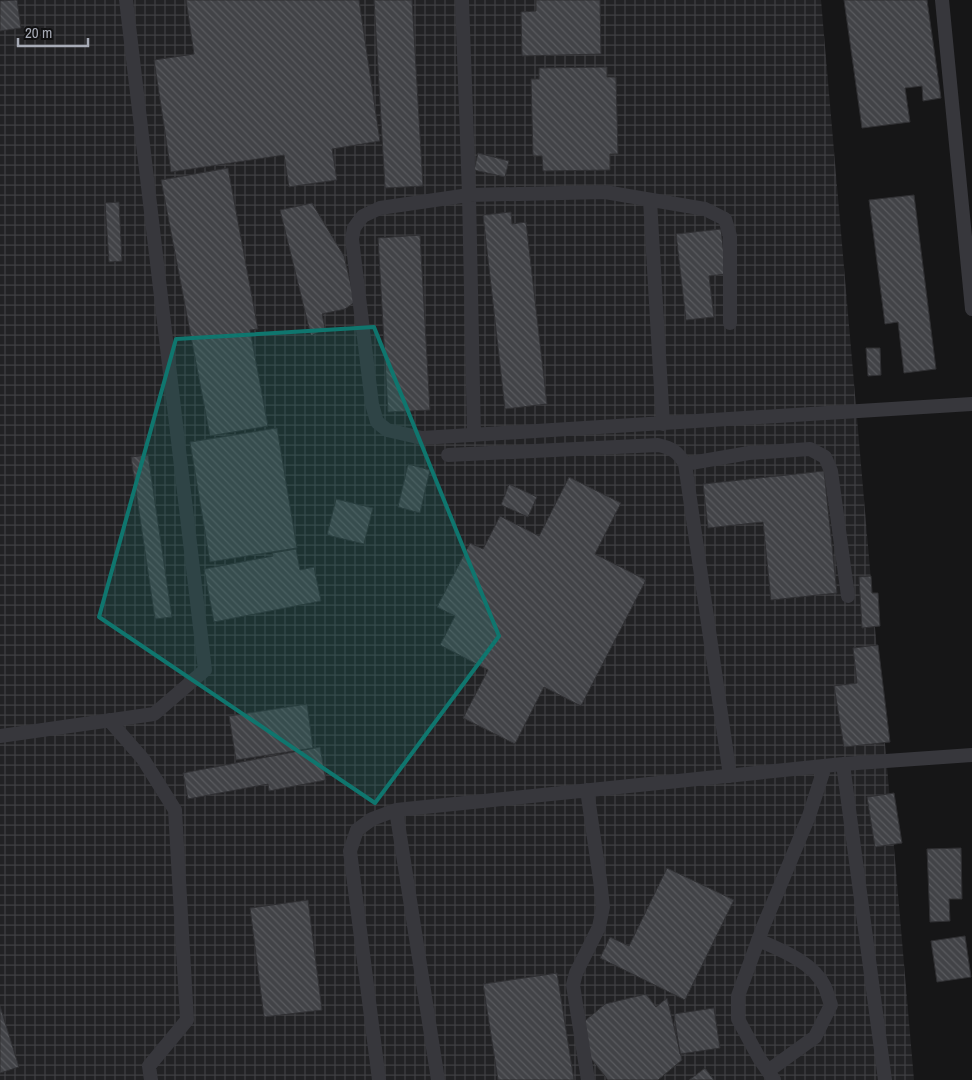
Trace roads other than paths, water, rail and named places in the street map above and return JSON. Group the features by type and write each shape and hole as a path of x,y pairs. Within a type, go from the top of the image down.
{"lane":[{"path":"0,736 154,714 205,670 126,0"},
{"path":"462,0 469,196 474,435"},
{"path":"942,0 972,309"},
{"path":"730,323 730,236 725,220 705,209 605,192 469,196 380,208 363,216 354,228 352,239 372,404 377,422 386,430 422,438 972,404"},
{"path":"650,200 663,424"},
{"path":"448,455 658,444 670,448 679,454 685,464 730,776"},
{"path":"685,464 749,454 810,449 825,457 831,471 848,596"},
{"path":"110,720 143,759 175,810 187,1020 149,1066 151,1080"},
{"path":"379,1080 350,851 357,830 372,819 396,810 843,764 972,755"},
{"path":"843,764 885,1080"},
{"path":"758,940 791,955 812,970 824,985 831,1006 814,1037 771,1076 738,1019 738,996 758,940 809,816 825,766"},
{"path":"587,790 603,907 599,927 576,973 573,985 588,1080"},
{"path":"396,810 438,1080"}]}
